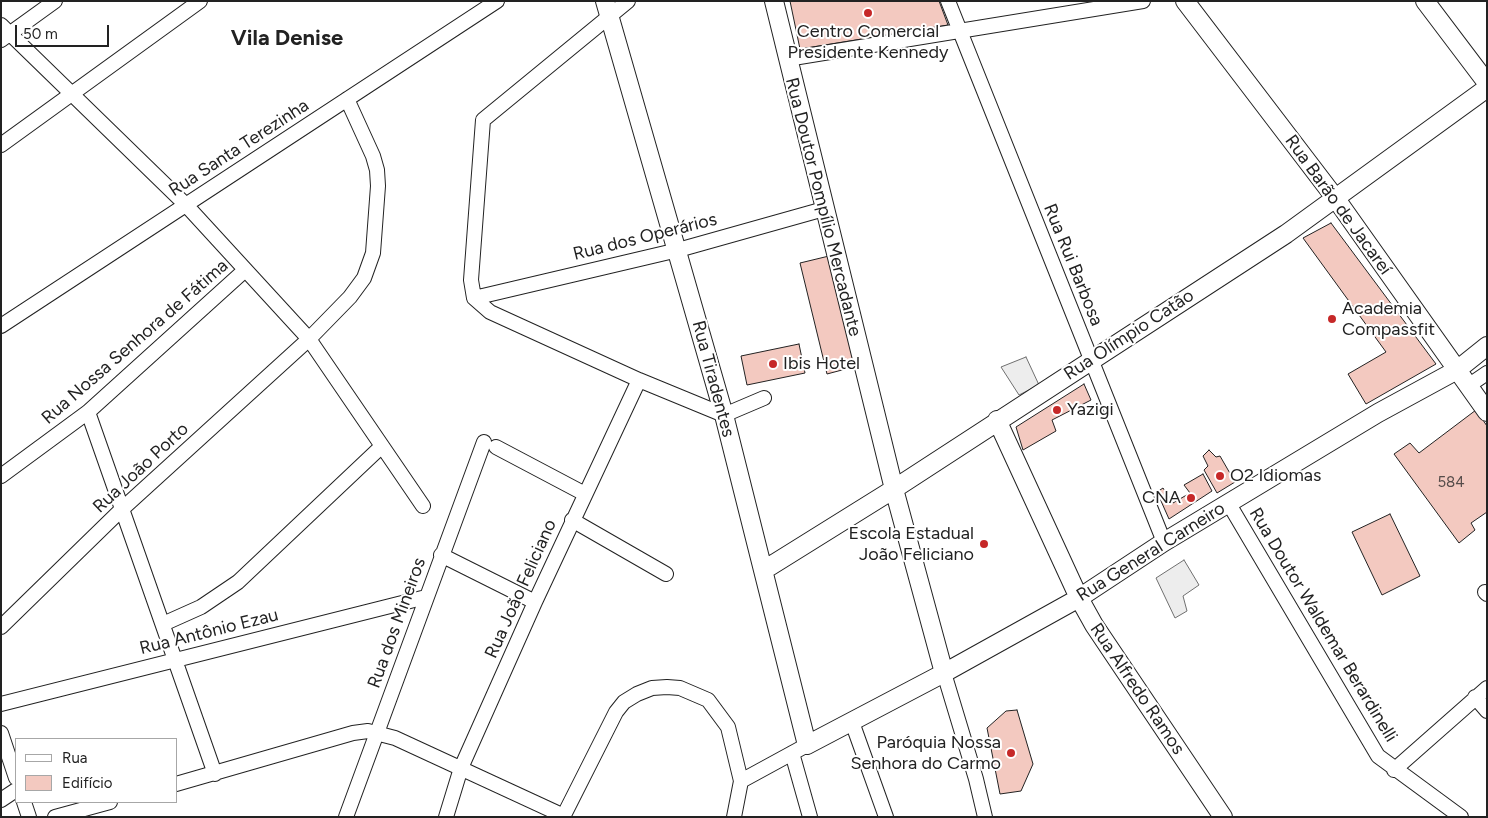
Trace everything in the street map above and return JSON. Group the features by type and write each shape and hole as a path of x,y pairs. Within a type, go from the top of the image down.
{"main road":[{"name":"Rua Doutor Pompílio Mercadante","path":"774,1 894,489 944,673"},
{"name":"Rua Barão de Jacareí","path":"1185,1 1336,199 1487,412"},
{"path":"1425,1 1487,83"},
{"name":"Rua Tiradentes","path":"607,8 724,415 764,570 799,749"},
{"name":"Rua Olímpio Catão","path":"764,570 894,489 1336,199 1487,88"},
{"name":"Rua General Carneiro","path":"799,749 944,673 1078,598 1164,542 1378,413 1457,370 1487,346"},
{"name":"Rua Alfredo Ramos","path":"997,420 1078,598 1094,625 1223,817"}],"street":[{"path":"55,1 4,33 72,94 186,205 244,271 309,340 423,506"},
{"path":"1,145 200,1"},
{"name":"Rua Santa Terezinha","path":"1,326 497,1"},
{"path":"628,1 607,8 483,120 471,280 474,298 490,312 639,380 724,415 764,398"},
{"name":"Rua Rui Barbosa","path":"948,1 1090,361 1164,542"},
{"path":"787,59 1143,1"},
{"name":"Rua João Porto","path":"1,627 121,510 309,340 359,284 369,267 373,253 378,186 377,170 373,156 347,100"},
{"name":"Rua dos Operários","path":"474,298 678,250 824,209"},
{"name":"Rua Nossa Senhora de Fátima","path":"1,476 88,412 244,271"},
{"path":"1468,386 1487,373"},
{"name":"Rua João Feliciano","path":"446,817 461,768 534,602 639,380"},
{"path":"88,412 215,774"},
{"name":"Rua dos Mineiros","path":"349,816 441,555 490,444 585,494"},
{"path":"163,624 201,607 238,582 382,446"},
{"name":"Rua Doutor Waldemar Berardinelli","path":"1229,504 1378,756 1394,770 1460,817"},
{"path":"572,520 666,574"},
{"path":"441,555 534,602"},
{"name":"Rua Antônio Ezau","path":"1,704 426,597"},
{"path":"944,673 976,779 985,817"},
{"path":"178,783 353,733 368,732 395,738 564,816 616,712 624,702 652,688 680,688 708,700 728,727 741,781 737,815"},
{"path":"1394,770 1487,688"},
{"path":"1475,697 1487,711"},
{"path":"852,722 886,817"},
{"path":"1,733 15,775"},
{"path":"741,781 799,749 810,817"},
{"path":"1,800 15,791"},
{"path":"24,803 30,817"},
{"path":"55,817 106,803"}],"shaded area":[{"path":"1026,357 1039,385 1019,395 1001,367"},
{"path":"1184,560 1199,585 1183,596 1187,611 1175,618 1156,578"}],"building":[{"name":"Centro Comercial Presidente Kennedy","path":"790,1 939,1 948,25 800,49"},
{"path":"1331,223 1436,364 1366,404 1348,374 1386,352 1303,238"},
{"path":"829,256 857,366 827,374 800,263"},
{"name":"Ibis Hotel","path":"799,344 805,373 747,385 741,356"},
{"name":"Yazigi","path":"1084,384 1091,400 1052,420 1056,431 1023,450 1016,427"},
{"path":"1476,410 1487,426 1487,512 1471,523 1475,530 1459,543 1394,454 1410,443 1419,453"},
{"name":"O2 Idiomas","path":"1209,450 1216,457 1220,456 1235,482 1217,493 1204,470 1208,466 1203,456"},
{"name":"CNA","path":"1203,474 1212,491 1169,519 1157,492 1163,488 1173,503 1190,493 1184,485"},
{"path":"1390,514 1420,576 1382,595 1352,532"},
{"name":"Paróquia Nossa Senhora do Carmo","path":"1017,710 1033,764 1021,791 1000,794 987,728 1006,711"}],"place":[{"name":"Centro Comercial Presidente Kennedy","path":"868,13"},
{"name":"Academia Compassfit","path":"1332,319"},
{"name":"Ibis Hotel","path":"773,364"},
{"name":"Yazigi","path":"1057,410"},
{"name":"O2 Idiomas","path":"1220,476"},
{"name":"CNA","path":"1191,498"},
{"name":"Escola Estadual João Feliciano","path":"984,544"},
{"name":"Paróquia Nossa Senhora do Carmo","path":"1011,753"}],"district":[{"name":"Vila Denise","path":"287,39"}]}
